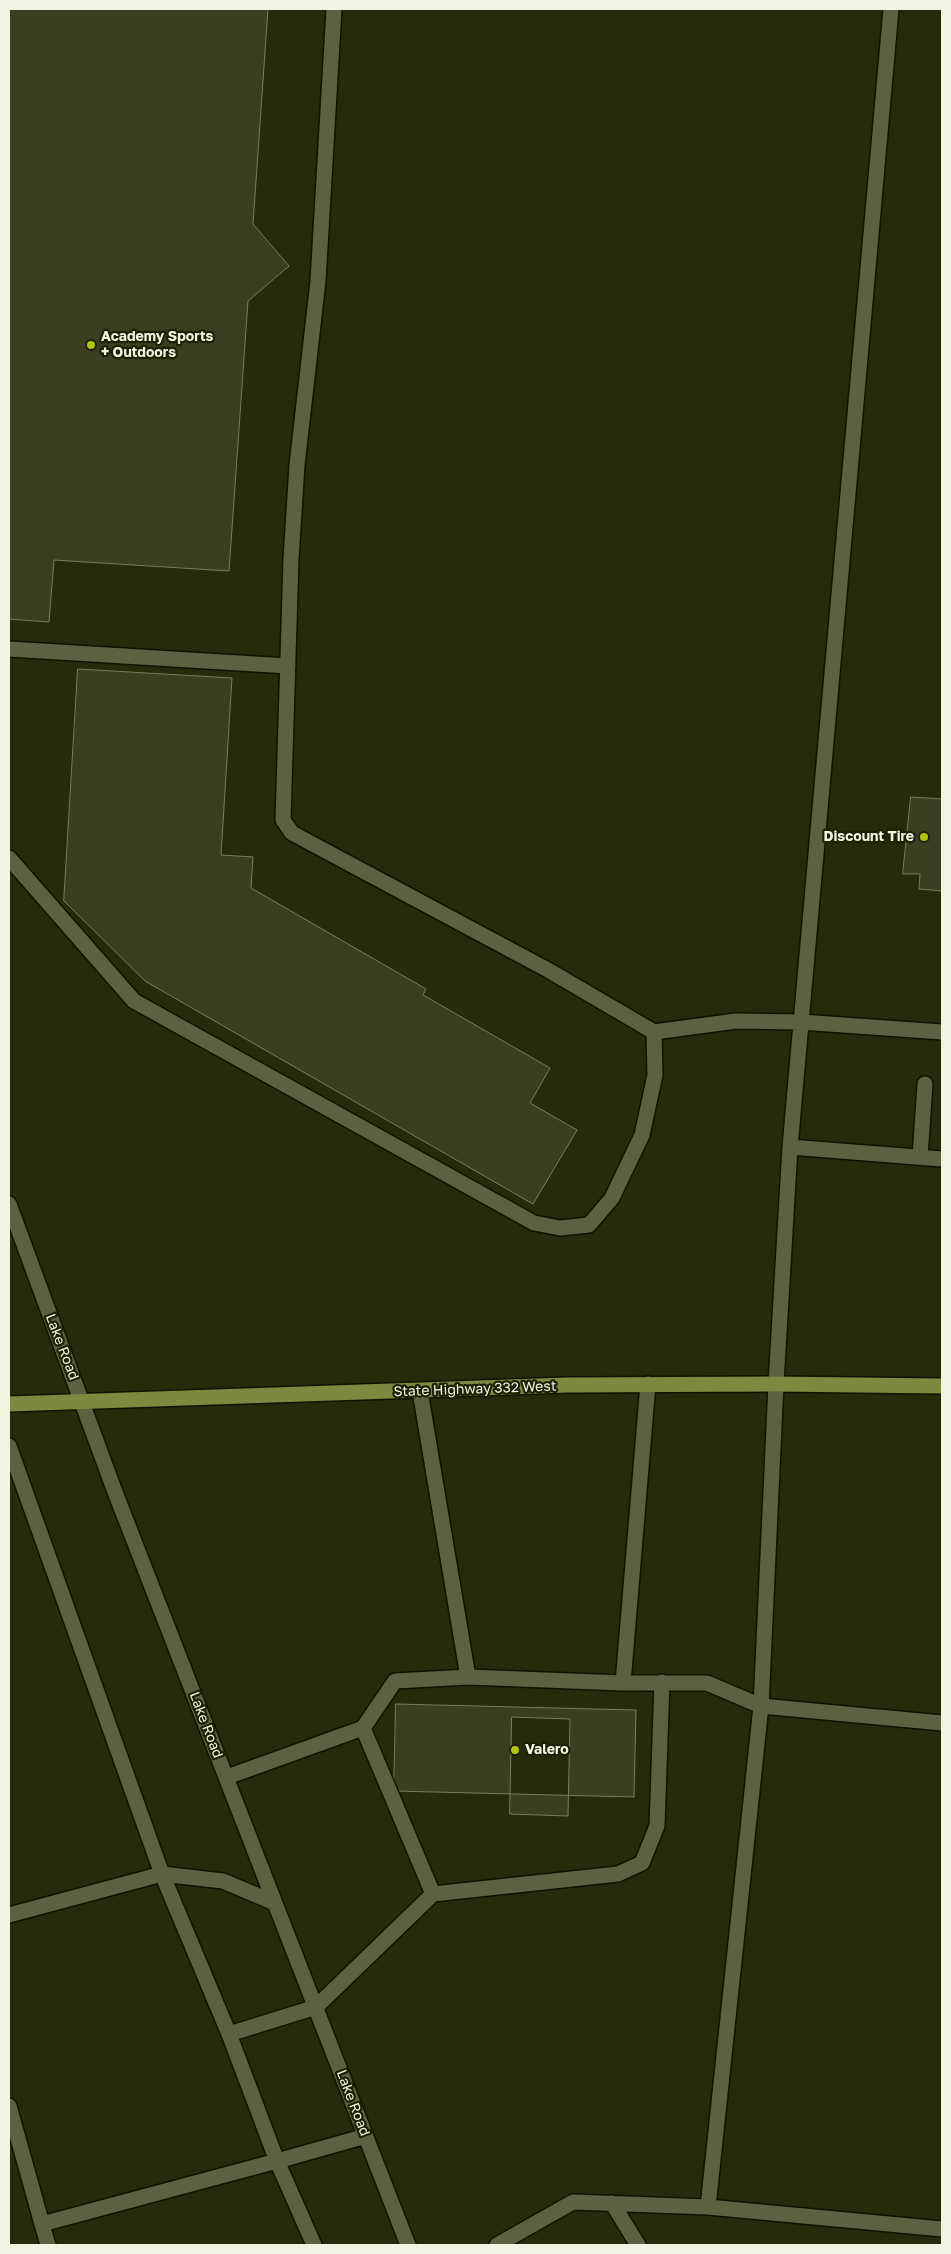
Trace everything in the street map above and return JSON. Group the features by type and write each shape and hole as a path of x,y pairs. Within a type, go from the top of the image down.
{"main road":[{"name":"State Highway 332 West","path":"9,1404 648,1384 942,1386"}],"street":[{"path":"334,9 318,281 297,465 283,820 292,833 548,970 654,1032 736,1021 801,1022 942,1032"},
{"path":"708,2207 760,1706 790,1147 892,9"},
{"path":"9,649 288,666"},
{"path":"9,858 134,1001 534,1223 560,1228 589,1225 612,1198 642,1135 655,1075 654,1032"},
{"path":"920,1157 926,1084"},
{"path":"790,1147 942,1159"},
{"name":"Lake Road","path":"9,1204 84,1403 115,1492 408,2245"},
{"path":"623,1683 648,1384"},
{"path":"420,1391 468,1677"},
{"path":"9,1446 162,1874 228,2034 277,2161 314,2245"},
{"path":"226,1777 363,1728 395,1680 468,1677 623,1683 707,1683 760,1706 942,1723"},
{"path":"228,2034 316,2007 433,1894 618,1874 642,1863 657,1826 662,1682"},
{"path":"363,1728 433,1894"},
{"path":"9,1915 162,1874 223,1881 276,1903"},
{"path":"9,2106 48,2245"},
{"path":"42,2224 366,2136"},
{"path":"497,2245 573,2202 708,2207 942,2229"},
{"path":"612,2203 638,2245"}],"building":[{"path":"9,9 268,9 253,224 289,266 248,301 229,571 54,560 49,622 9,619"},
{"path":"78,669 232,678 221,855 253,857 251,888 426,989 423,995 550,1068 530,1103 577,1130 533,1204 145,981 64,901"},
{"name":"Discount Tire","path":"911,797 942,799 942,891 919,889 920,874 903,874"},
{"name":"Valero","path":"396,1704 636,1710 634,1797 394,1791"},
{"path":"512,1717 570,1719 568,1816 510,1814"}],"place":[{"name":"Academy Sports + Outdoors","path":"91,345"},
{"name":"Discount Tire","path":"924,837"},
{"name":"Valero","path":"515,1750"}]}
